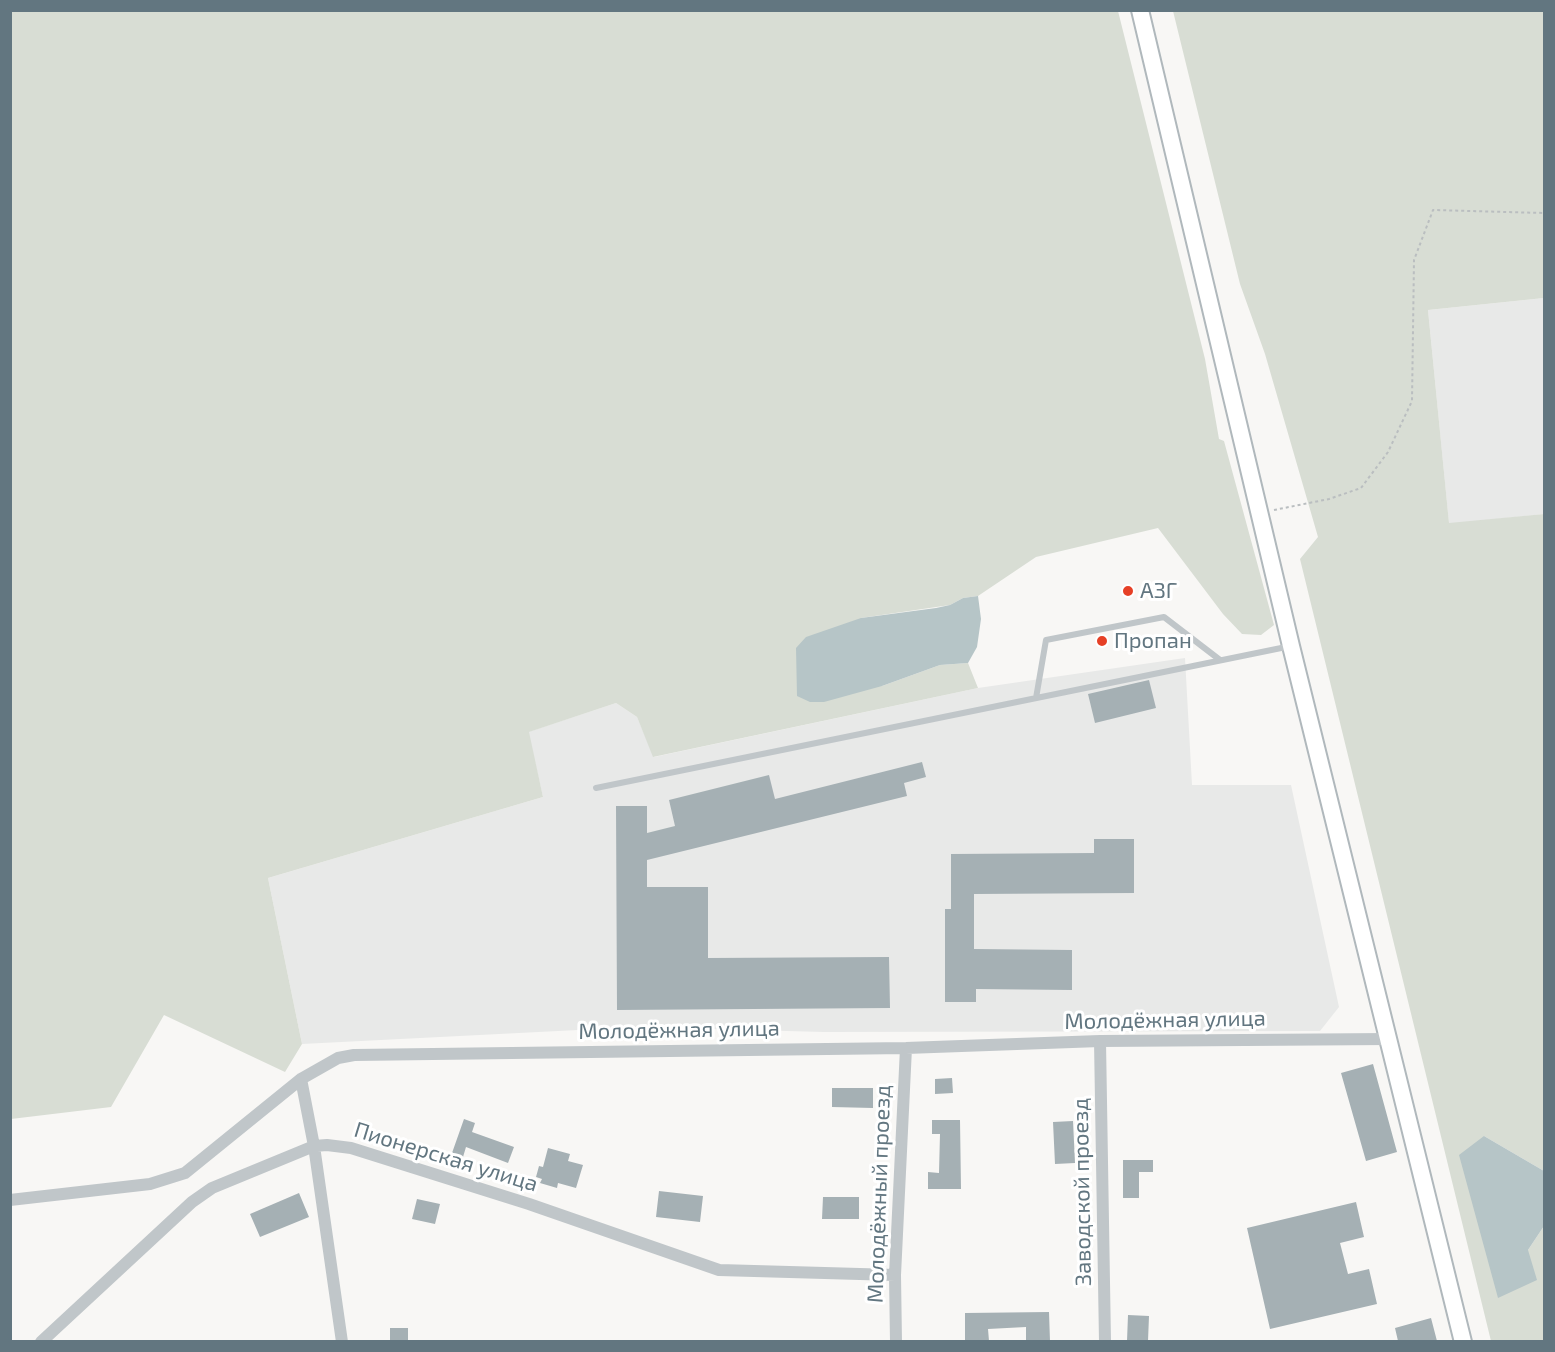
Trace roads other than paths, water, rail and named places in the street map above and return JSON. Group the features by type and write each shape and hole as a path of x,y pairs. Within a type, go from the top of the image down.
{"main road":[{"path":"1140,10 1291,646 1463,1341"}],"street":[{"name":"Молодёжная улица","path":"10,1200 150,1184 185,1173 301,1079 338,1058 354,1055 906,1048 1100,1041 1389,1039"},
{"name":"Заводской проезд","path":"1100,1041 1105,1341"},
{"name":"Молодёжный проезд","path":"896,1341 895,1275 906,1048"},
{"path":"301,1079 314,1146 342,1341"},
{"name":"Пионерская улица","path":"41,1341 192,1202 212,1188 314,1146 338,1145 351,1148 529,1204 719,1270 895,1275"}],"lane":[{"path":"1036,698 1046,640 1164,617 1221,660"},
{"path":"596,788 1291,646"}],"place":[{"name":"АЗГ","path":"1128,591"},
{"name":"Пропан","path":"1102,641"}]}
